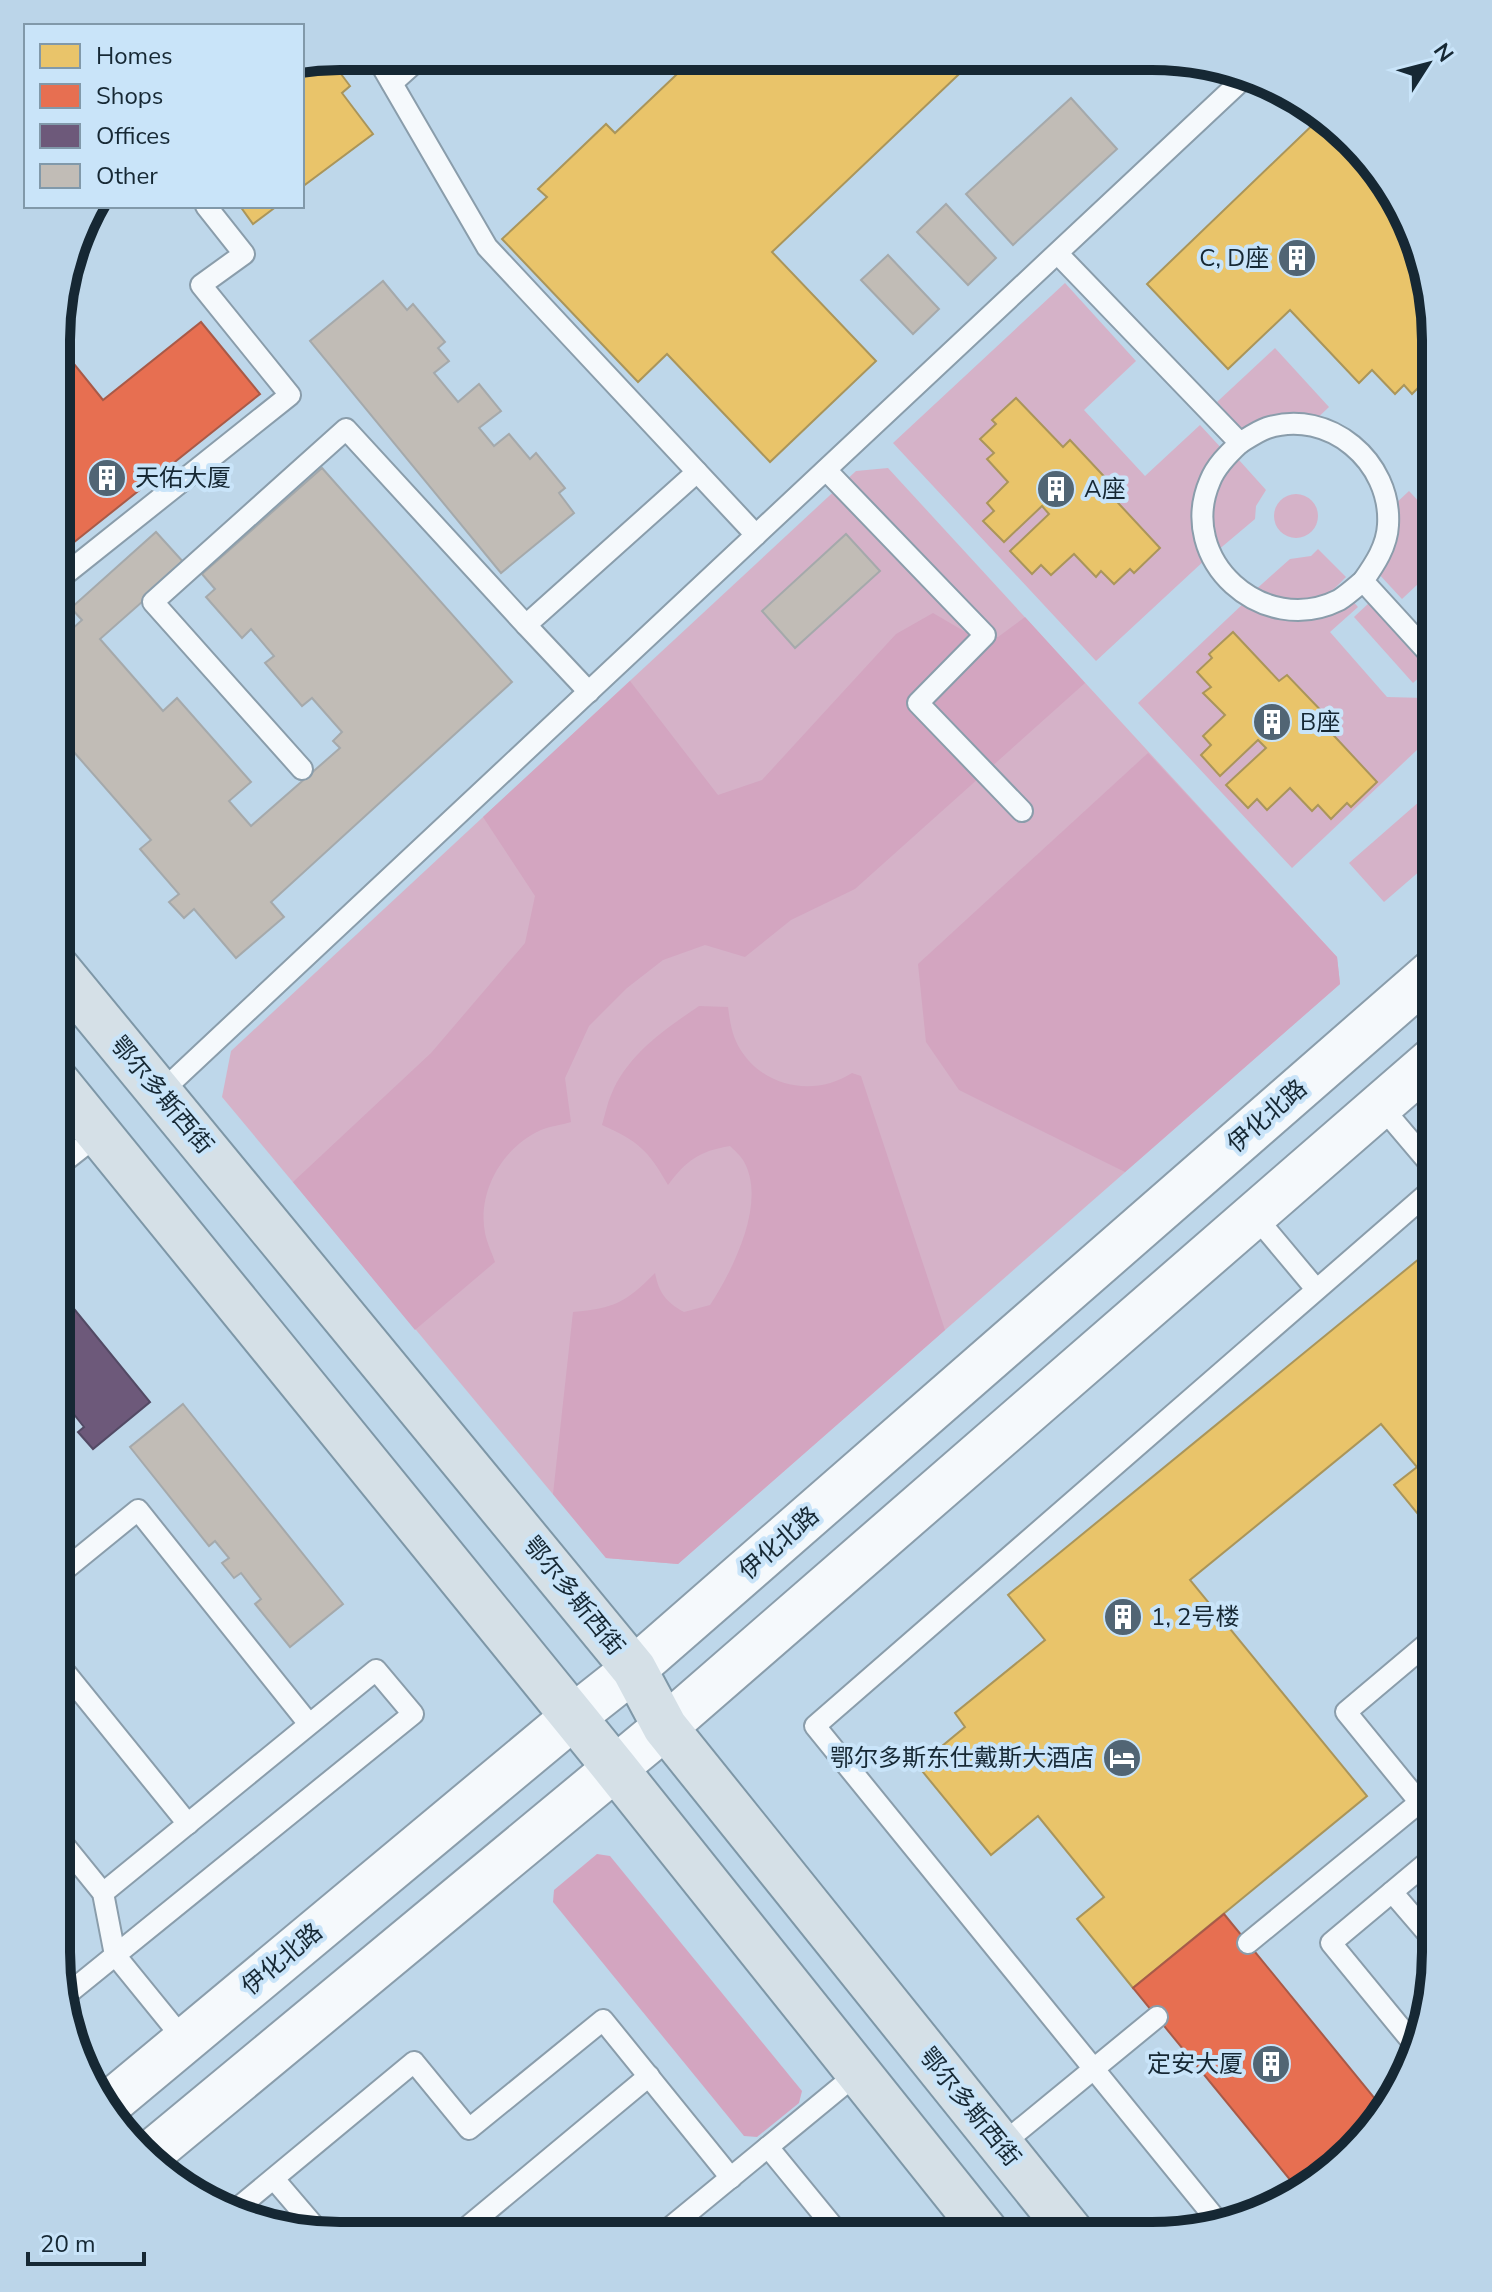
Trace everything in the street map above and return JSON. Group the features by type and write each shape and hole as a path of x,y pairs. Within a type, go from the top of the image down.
{"main road":[{"name":"鄂尔多斯西街","path":"70,984 634,1669 665,1727 1063,2222"},
{"path":"70,1098 615,1768 978,2222"}],"street":[{"name":"伊化北路","path":"114,2099 634,1669 1422,982"},
{"path":"156,2149 665,1727 1422,1069"}],"lane":[{"path":"384,70 487,247 756,535"},
{"path":"392,83 406,70"},
{"path":"160,1093 1237,85"},
{"path":"70,570 290,395 201,285 244,254 208,208"},
{"path":"1058,254 1240,443"},
{"path":"1299,424 1329,430 1355,446 1375,469 1387,497 1388,527 1380,556 1363,581 1339,599 1310,609 1280,609 1252,599 1229,582 1213,558 1204,531 1203,506 1210,482 1222,460 1240,443 1267,428 1299,424"},
{"path":"302,769 153,602 346,429 589,692"},
{"path":"826,470 985,635 918,703 1022,811"},
{"path":"526,625 697,472"},
{"path":"1363,581 1422,645"},
{"path":"1380,1105 1422,1154"},
{"path":"70,1157 99,1134"},
{"path":"1213,2215 815,1726 1421,1198"},
{"path":"1254,1215 1316,1289"},
{"path":"70,1565 138,1510 309,1724"},
{"path":"1248,1943 1420,1802 1346,1712 1421,1649"},
{"path":"73,1990 413,1714 376,1670 103,1893"},
{"path":"70,1678 188,1824"},
{"path":"70,1852 103,1893 115,1955 185,2041"},
{"path":"1408,2036 1331,1943 1421,1868"},
{"path":"1392,1892 1421,1926"},
{"path":"1001,2145 1157,2017"},
{"path":"244,2203 414,2062 469,2129 603,2020 731,2178"},
{"path":"677,2222 859,2072"},
{"path":"473,2222 649,2076"},
{"path":"768,2147 829,2222"},
{"path":"274,2179 309,2220"}],"shaded area":[{"path":"1065,283 1136,361 1084,410 1145,476 1200,425 1224,451 1210,471 1206,559 1096,661 893,443"},
{"path":"1275,348 1329,407 1312,423 1247,434 1217,402"},
{"path":"1239,460 1266,490 1256,506 1255,519 1217,551 1212,524 1213,501 1222,481"},
{"path":"888,468 1337,957 1340,984 678,1564 606,1558 222,1097 231,1051 856,471"},
{"path":"1409,491 1422,505 1422,580 1402,599 1377,572 1392,507"},
{"path":"1296,494 1312,500 1318,516 1312,532 1296,538 1280,532 1274,516 1280,500"},
{"path":"1318,549 1346,577 1331,591 1298,601 1253,592 1290,559 1311,556"},
{"path":"1351,599 1358,607 1330,632 1387,697 1422,698 1422,745 1292,868 1138,703 1245,602"},
{"path":"1370,602 1422,659 1422,675 1413,683 1354,617"},
{"path":"933,613 969,634 998,637 1025,617 1085,683 855,889 791,920 745,957 705,945 663,960 627,988 589,1026 565,1078 571,1122 545,1129 515,1147 504,1159 489,1186 484,1217 486,1237 495,1262 415,1330 293,1182 431,1053 525,943 535,896 483,817 630,681 718,795 762,780 896,634"},
{"path":"1148,753 1337,957 1340,984 1125,1172 959,1090 926,1042 918,964"},
{"path":"1422,799 1422,869 1384,902 1349,863"},
{"path":"699,1006 728,1007 733,1034 740,1049 762,1073 776,1080 807,1086 822,1085 852,1073 861,1076 945,1330 678,1564 606,1558 553,1494 573,1312 618,1302 655,1273 664,1296 684,1312 710,1305 737,1255 750,1215 750,1177 743,1160 730,1146 694,1158 668,1185 641,1148 602,1125 611,1095 627,1067 660,1034"},
{"path":"597,1854 610,1856 802,2091 799,2103 757,2137 744,2136 553,1902 554,1890"}],"building: Homes":[{"path":"338,70 350,86 342,93 373,134 304,186 304,72"},
{"path":"681,70 963,70 772,252 876,361 770,462 667,354 638,382 502,239 547,197 538,189 606,124 615,133"},
{"name":"C, D座","path":"1313,124 1343,149 1366,176 1386,205 1401,237 1413,270 1420,305 1422,390 1419,387 1412,394 1404,385 1395,394 1372,370 1359,383 1290,310 1228,369 1147,284"},
{"path":"241,208 274,208 253,224"},
{"name":"A座","path":"1016,398 1063,447 1070,440 1113,486 1107,491 1160,548 1134,573 1130,569 1114,584 1101,571 1096,577 1074,554 1051,575 1041,565 1032,574 1010,551 1049,514 1042,506 1004,542 983,521 994,511 987,503 1008,482 987,459 994,453 980,439 996,424 992,420"},
{"name":"B座","path":"1233,632 1279,681 1287,675 1330,720 1324,725 1377,782 1351,807 1347,803 1331,819 1318,805 1312,811 1290,788 1267,810 1257,799 1248,808 1226,785 1266,748 1258,740 1220,776 1201,755 1211,745 1203,736 1225,715 1203,693 1211,687 1197,672 1212,658 1209,654"},
{"name":"1, 2号楼","path":"1421,1257 1421,1518 1394,1485 1417,1467 1381,1424 1190,1580 1367,1796 1133,1988 1077,1919 1104,1897 1038,1816 991,1855 918,1766 965,1727 955,1713 1045,1640 1008,1595"}],"building: Shops":[{"name":"天佑大厦","path":"201,322 260,394 70,545 70,359 103,400"},
{"name":"定安大厦","path":"1224,1914 1377,2101 1343,2143 1292,2182 1133,1988"}],"building: Offices":[{"path":"70,1304 150,1402 93,1449 78,1432 84,1427 70,1409"}],"building: Other":[{"path":"1071,98 1117,149 1013,245 966,194"},
{"path":"946,204 996,258 968,285 917,232"},
{"path":"888,255 939,309 913,334 861,280"},
{"path":"383,281 407,310 413,304 445,342 438,348 449,361 434,373 458,402 479,384 501,411 479,428 494,446 509,434 530,459 536,453 565,488 559,493 574,513 501,573 310,341"},
{"path":"322,468 512,682 271,902 284,917 236,958 194,909 184,918 169,902 179,894 140,849 151,840 73,751 70,753 70,631 82,620 71,608 156,532 185,564 100,639 163,711 177,698 251,782 229,801 251,826 340,748 333,741 342,732 312,698 302,706 265,663 274,656 251,629 242,638 206,597 215,589 202,574"},
{"path":"846,534 880,571 795,648 762,611"},
{"path":"183,1404 343,1604 290,1647 255,1604 261,1599 241,1573 234,1578 222,1563 229,1558 215,1541 209,1546 130,1447"}],"place":[{"name":"C, D座","path":"1297,258"},
{"name":"天佑大厦","path":"107,478"},
{"name":"A座","path":"1056,489"},
{"name":"B座","path":"1272,722"},
{"name":"1, 2号楼","path":"1123,1617"},
{"name":"鄂尔多斯东仕戴斯大酒店","path":"1122,1758"},
{"name":"定安大厦","path":"1271,2064"}]}
